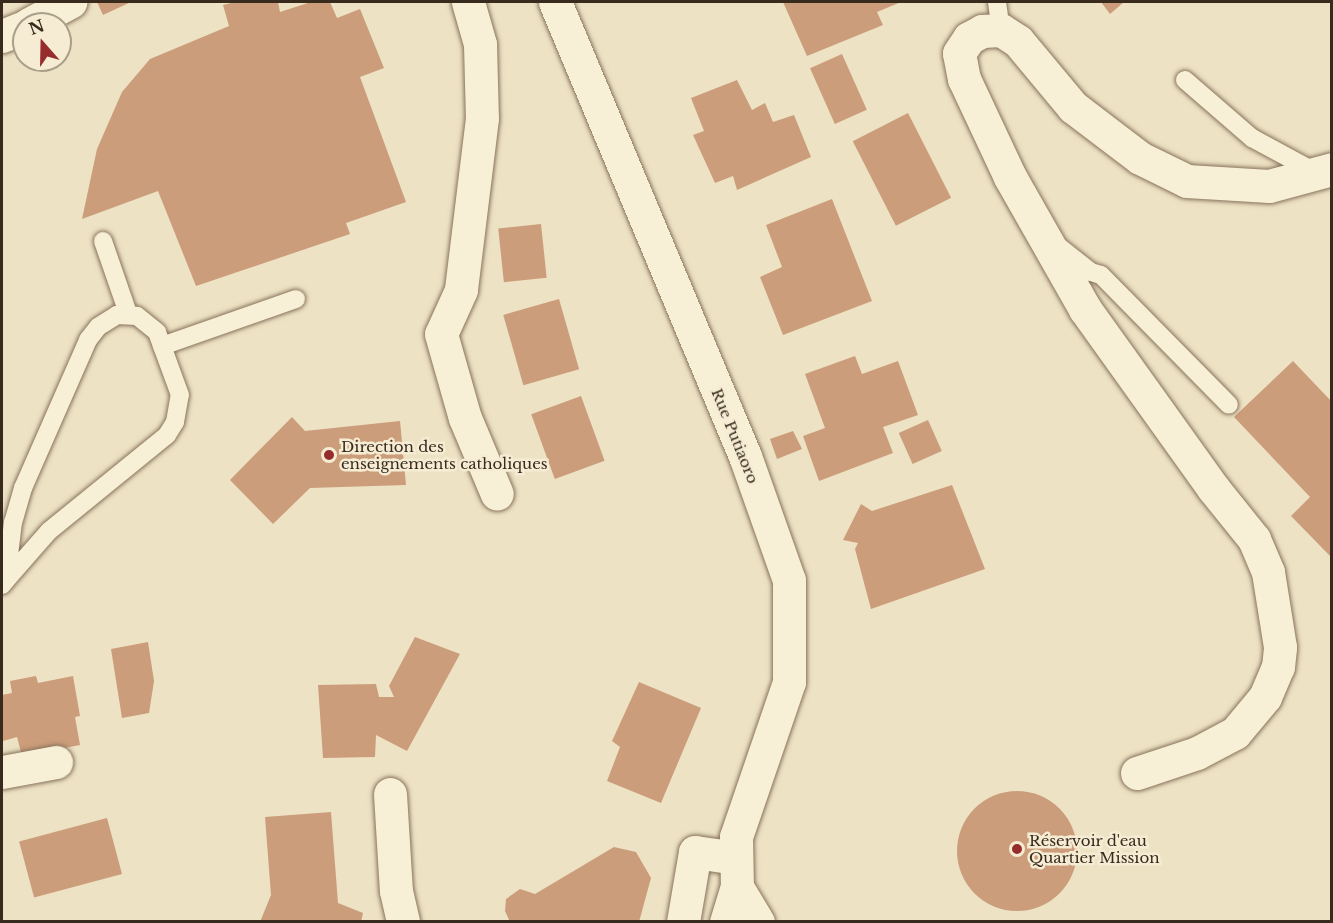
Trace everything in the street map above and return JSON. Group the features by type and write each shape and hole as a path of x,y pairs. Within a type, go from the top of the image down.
{"street":[{"path":"51,12 70,2"},
{"path":"468,2 480,44 482,118 461,290 441,334 465,418 497,494"},
{"name":"Rue Putiaoro","path":"555,2 745,456 789,580 789,682 736,837 736,872 726,921"},
{"path":"1137,773 1197,753 1235,733 1266,697 1278,667 1280,647 1268,572 1254,539 1213,488 1092,318 1050,240 1010,177 964,79 959,52 969,38 982,31 999,16 1073,107 1140,158 1187,181 1269,186 1324,171"},
{"path":"2,772 56,762"},
{"path":"390,794 396,891 403,921"},
{"path":"682,921 695,852 736,872 758,921"}],"lane":[{"path":"1185,80 1252,138 1324,171"},
{"path":"1050,240 1091,272 1101,275 1229,405"},
{"path":"103,241 128,313"},
{"path":"162,346 296,299"},
{"path":"128,313 147,322 157,332 180,395 179,411 167,435 49,531 4,582 14,522 23,489 88,340 108,319 128,313"}],"building":[{"path":"97,2 131,2 103,15"},
{"path":"235,2 278,2 280,12 311,2 330,2 337,18 360,9 384,68 360,77 406,202 346,223 350,234 196,286 158,191 82,219 97,149 122,92 150,59 229,26 223,5"},
{"path":"783,2 901,2 877,12 883,25 807,56"},
{"path":"1101,2 1124,2 1110,14"},
{"path":"842,54 867,110 835,124 810,68"},
{"path":"737,80 752,110 765,103 773,122 794,115 811,157 737,190 733,176 715,183 693,135 704,131 691,98"},
{"path":"908,113 951,198 896,226 853,141"},
{"path":"832,199 872,301 783,335 760,277 782,267 766,225"},
{"path":"541,224 547,278 504,282 498,228"},
{"path":"559,299 579,369 523,385 503,315"},
{"path":"855,356 862,374 898,361 918,415 883,427 893,453 819,481 803,436 825,428 805,374"},
{"path":"1293,361 1332,402 1332,558 1291,516 1310,497 1234,417"},
{"name":"Direction des enseignements catholiques","path":"581,396 605,461 555,479 531,414"},
{"name":"Direction des enseignements catholiques","path":"292,417 305,431 400,421 406,485 310,488 273,524 230,480"},
{"path":"928,420 942,451 913,464 899,433"},
{"path":"793,431 802,449 777,459 770,439"},
{"path":"952,485 985,569 871,609 855,549 858,543 843,540 861,504 872,511"},
{"path":"415,637 460,654 407,751 376,735 375,757 323,758 318,685 376,684 379,697 394,697 389,686"},
{"path":"148,642 154,681 149,713 122,718 111,649"},
{"path":"36,676 38,683 73,676 80,716 75,717 80,745 22,756 17,737 3,741 2,695 12,693 10,681"},
{"path":"639,682 701,708 661,803 607,781 620,747 612,741"},
{"name":"Réservoir d'eau Quartier Mission","path":"1017,791 1040,796 1059,809 1072,828 1077,851 1072,874 1059,893 1040,906 1017,911 994,906 975,893 962,874 957,851 962,828 975,809 994,796"},
{"path":"331,812 338,903 363,913 361,922 260,922 271,895 265,817"},
{"path":"107,818 122,874 34,898 19,842"},
{"path":"614,847 636,852 651,878 639,922 510,922 505,911 506,899 520,889 535,894"}],"place":[{"name":"Direction des enseignements catholiques","path":"329,455"},
{"name":"Réservoir d'eau Quartier Mission","path":"1017,849"}]}
